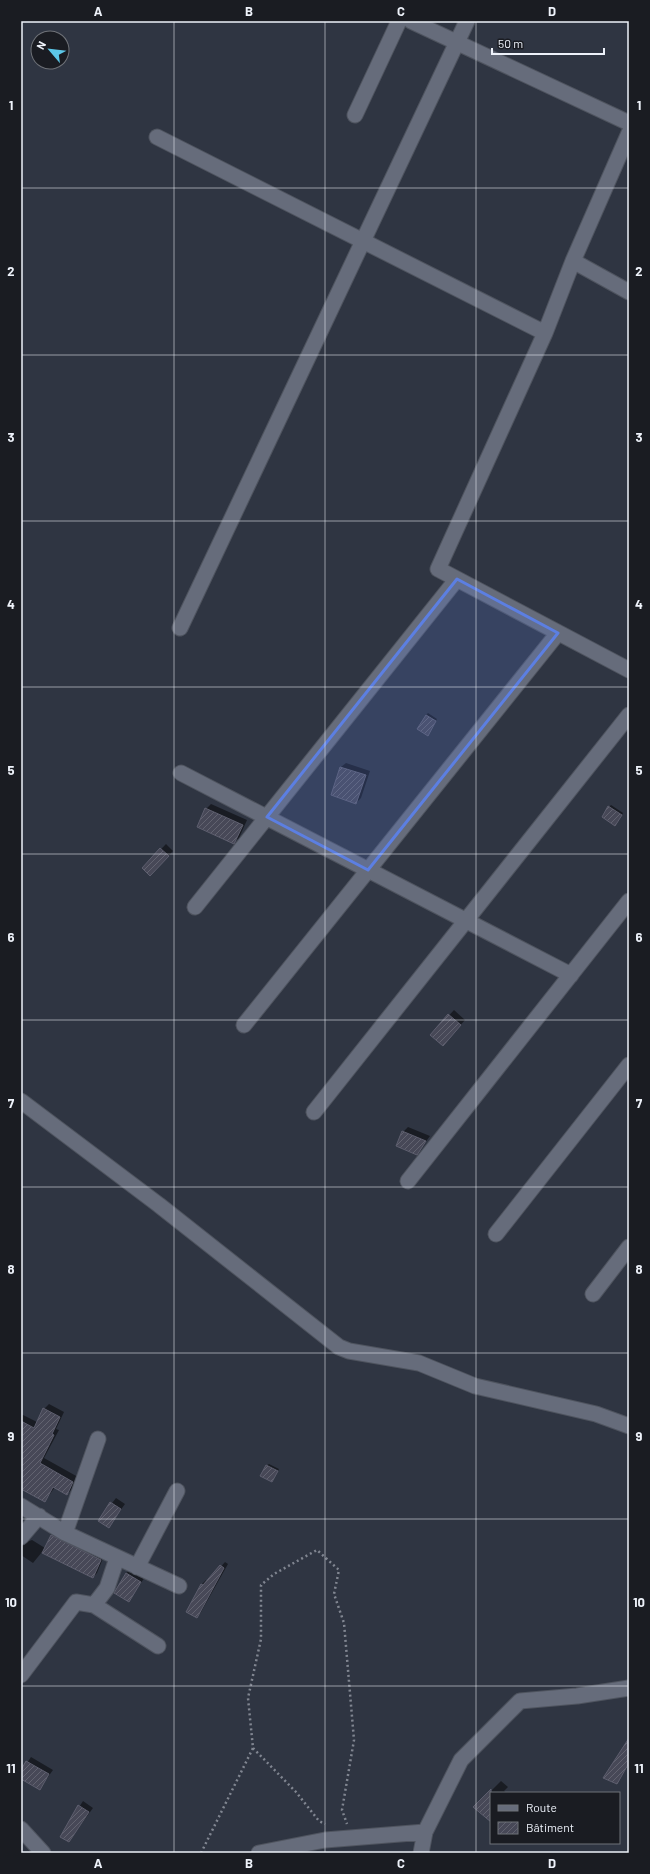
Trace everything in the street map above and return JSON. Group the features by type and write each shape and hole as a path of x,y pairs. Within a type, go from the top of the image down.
{"street":[{"path":"355,115 398,21"},
{"path":"411,21 629,123"},
{"path":"180,628 467,21"},
{"path":"629,132 624,159 573,261 545,333 438,569 629,670"},
{"path":"157,136 545,333"},
{"path":"573,261 629,292"},
{"path":"195,907 457,579"},
{"path":"244,1025 558,633"},
{"path":"314,1112 629,715"},
{"path":"181,773 571,974"},
{"path":"408,1181 571,974 624,917 629,901"},
{"path":"496,1234 629,1065"},
{"path":"21,1101 159,1205 339,1347 349,1351 419,1363 475,1386 596,1414 629,1426"},
{"path":"593,1294 629,1247"},
{"path":"65,1533 98,1439"},
{"path":"137,1567 177,1491"},
{"path":"21,1506 65,1533 179,1586"},
{"path":"21,1538 39,1516"},
{"path":"94,1605 106,1588 117,1558"},
{"path":"21,1675 76,1602 94,1605 158,1646"},
{"path":"422,1853 425,1832 461,1760 520,1701 577,1696 629,1688"},
{"path":"21,1829 44,1853"},
{"path":"259,1853 325,1840 425,1832"}],"path":[{"path":"201,1853 253,1748 248,1698 261,1639 261,1585 274,1574 317,1550 339,1570 334,1594 344,1623 354,1740 342,1810 351,1838"},
{"path":"253,1748 296,1792 319,1821 326,1825"}],"highlighted area":[{"path":"457,579 558,633 368,870 267,817"}],"building":[{"path":"426,715 436,721 428,736 417,729"},
{"path":"340,767 366,775 356,804 331,795"},
{"path":"608,806 622,815 615,826 602,817"},
{"path":"205,808 243,825 234,844 197,827"},
{"path":"160,848 169,856 150,876 142,868"},
{"path":"448,1014 461,1025 443,1046 430,1035"},
{"path":"402,1131 426,1141 417,1155 396,1146"},
{"path":"43,1408 60,1417 52,1434 54,1435 40,1463 73,1482 67,1495 53,1487 45,1502 21,1489 21,1421 34,1428"},
{"path":"266,1465 278,1471 272,1482 260,1476"},
{"path":"110,1502 121,1509 109,1528 98,1521"},
{"path":"51,1535 101,1560 93,1578 42,1553"},
{"path":"220,1565 224,1568 197,1618 186,1612 201,1584 203,1585"},
{"path":"126,1573 141,1582 129,1602 114,1593"},
{"path":"629,1738 629,1763 617,1784 603,1778"},
{"path":"26,1761 49,1774 40,1790 21,1779 21,1770"},
{"path":"491,1789 490,1821 473,1807"},
{"path":"78,1805 89,1812 69,1842 60,1837"}]}
